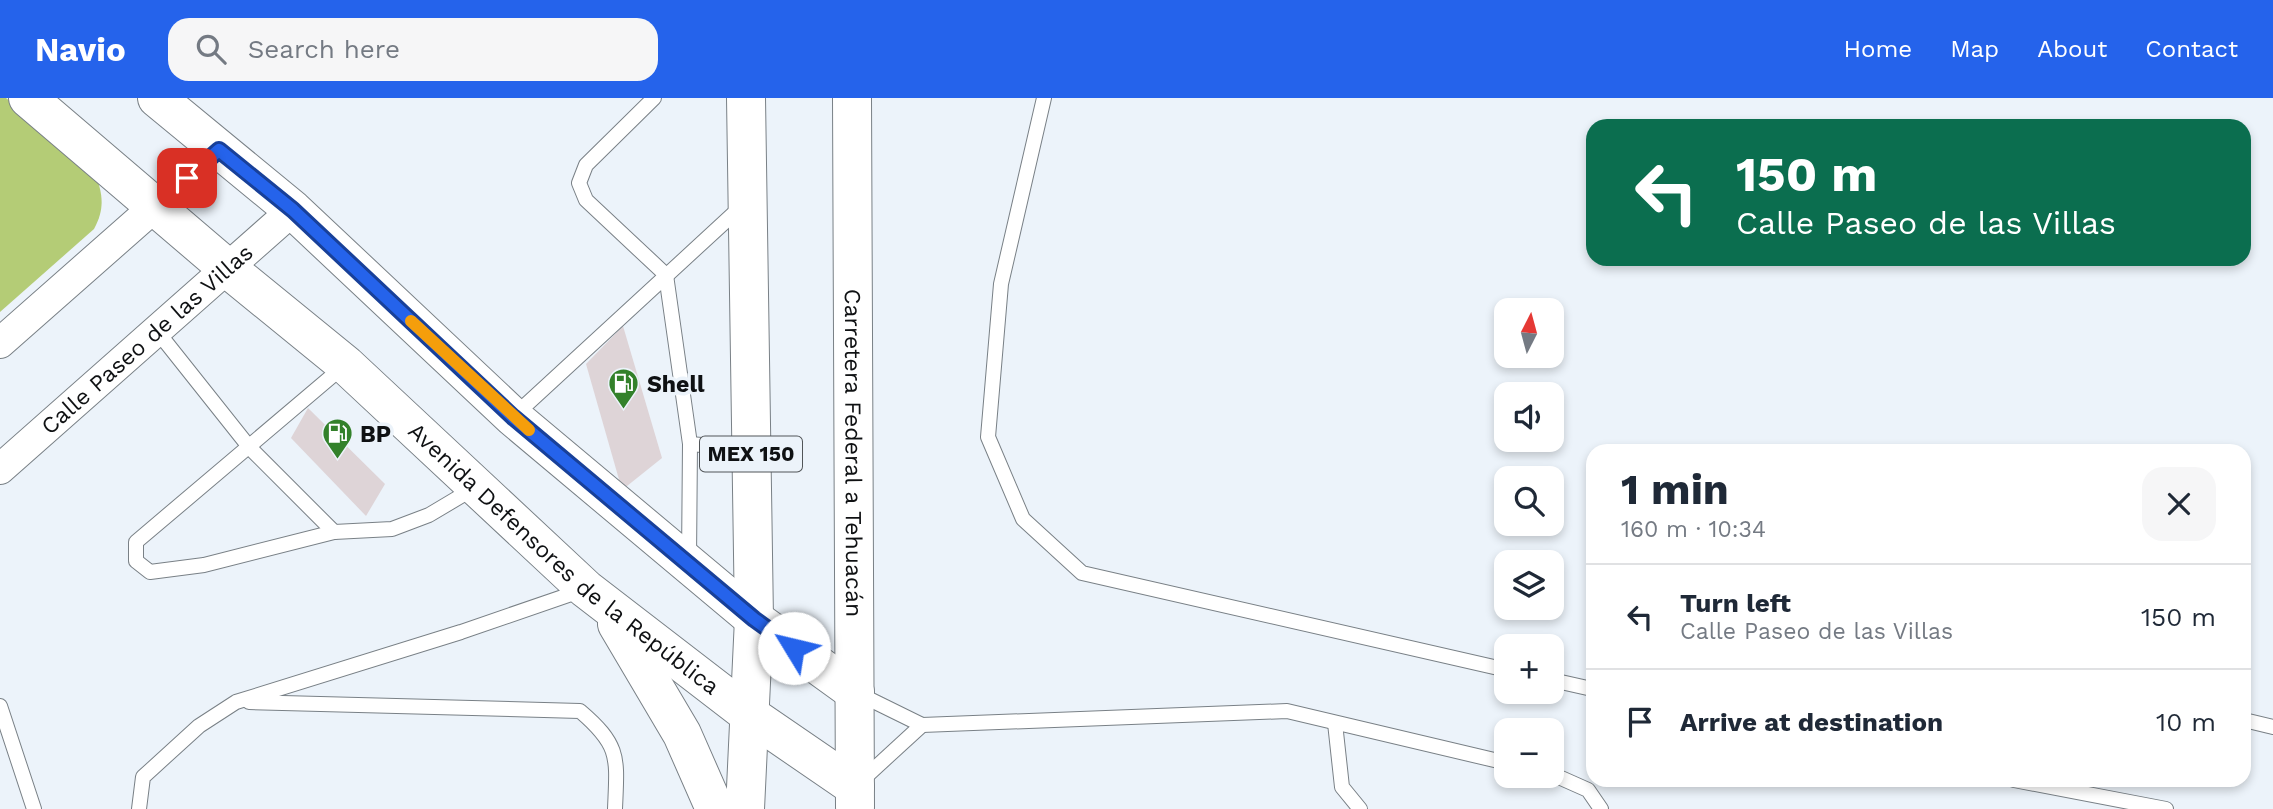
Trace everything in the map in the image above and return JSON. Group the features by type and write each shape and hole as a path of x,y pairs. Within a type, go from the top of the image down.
{"main road":[{"name":"Avenida Defensores de la República","path":"28,98 227,268 346,365 478,485 586,589 855,798"},
{"path":"157,98 293,210 513,417 754,619 855,692"},
{"name":"MEX 150","path":"745,809 747,713 754,619 746,98"},
{"name":"Carretera Federal a Tehuacán","path":"852,98 855,798"},
{"path":"586,589 600,600 657,688 682,734 715,809"}],"street":[{"path":"0,343 219,150"},
{"name":"Calle Paseo de las Villas","path":"0,469 293,210"}],"lane":[{"path":"654,98 586,165 579,183 586,200 666,275 691,444 689,564"},
{"path":"1044,98 1001,284 988,438 1023,519 1082,573 1494,667"},
{"path":"513,417 748,200"},
{"path":"157,331 250,449 334,531"},
{"path":"346,365 250,449 136,542 136,561 150,572 204,565 334,531 392,529 429,515 478,485"},
{"path":"691,444 751,449"},
{"path":"139,809 143,777 199,726 236,702 461,632 586,589"},
{"path":"1564,683 1586,688"},
{"path":"855,692 922,725 1287,711 1494,760"},
{"path":"236,702 580,711 604,732 617,758 615,809"},
{"path":"0,706 34,809"},
{"path":"2251,722 2273,727"},
{"path":"1335,723 1342,787 1360,809"},
{"path":"855,798 922,725"},
{"path":"1564,779 1588,790 1601,809"},
{"path":"2051,787 2166,809"}],"green space":[{"path":"0,98 6,98 95,173 102,201 94,229 0,312"}],"building":[{"name":"Shell","path":"623,326 662,458 622,490 586,364"},
{"name":"BP","path":"308,408 385,484 366,516 291,438"}],"slow traffic":[{"path":"411,321 529,430"}],"place":[{"name":"Shell","path":"624,411"},
{"name":"BP","path":"337,461"}],"route":[{"path":"187,178 219,150 293,210 513,417 754,619 794,648"}]}
